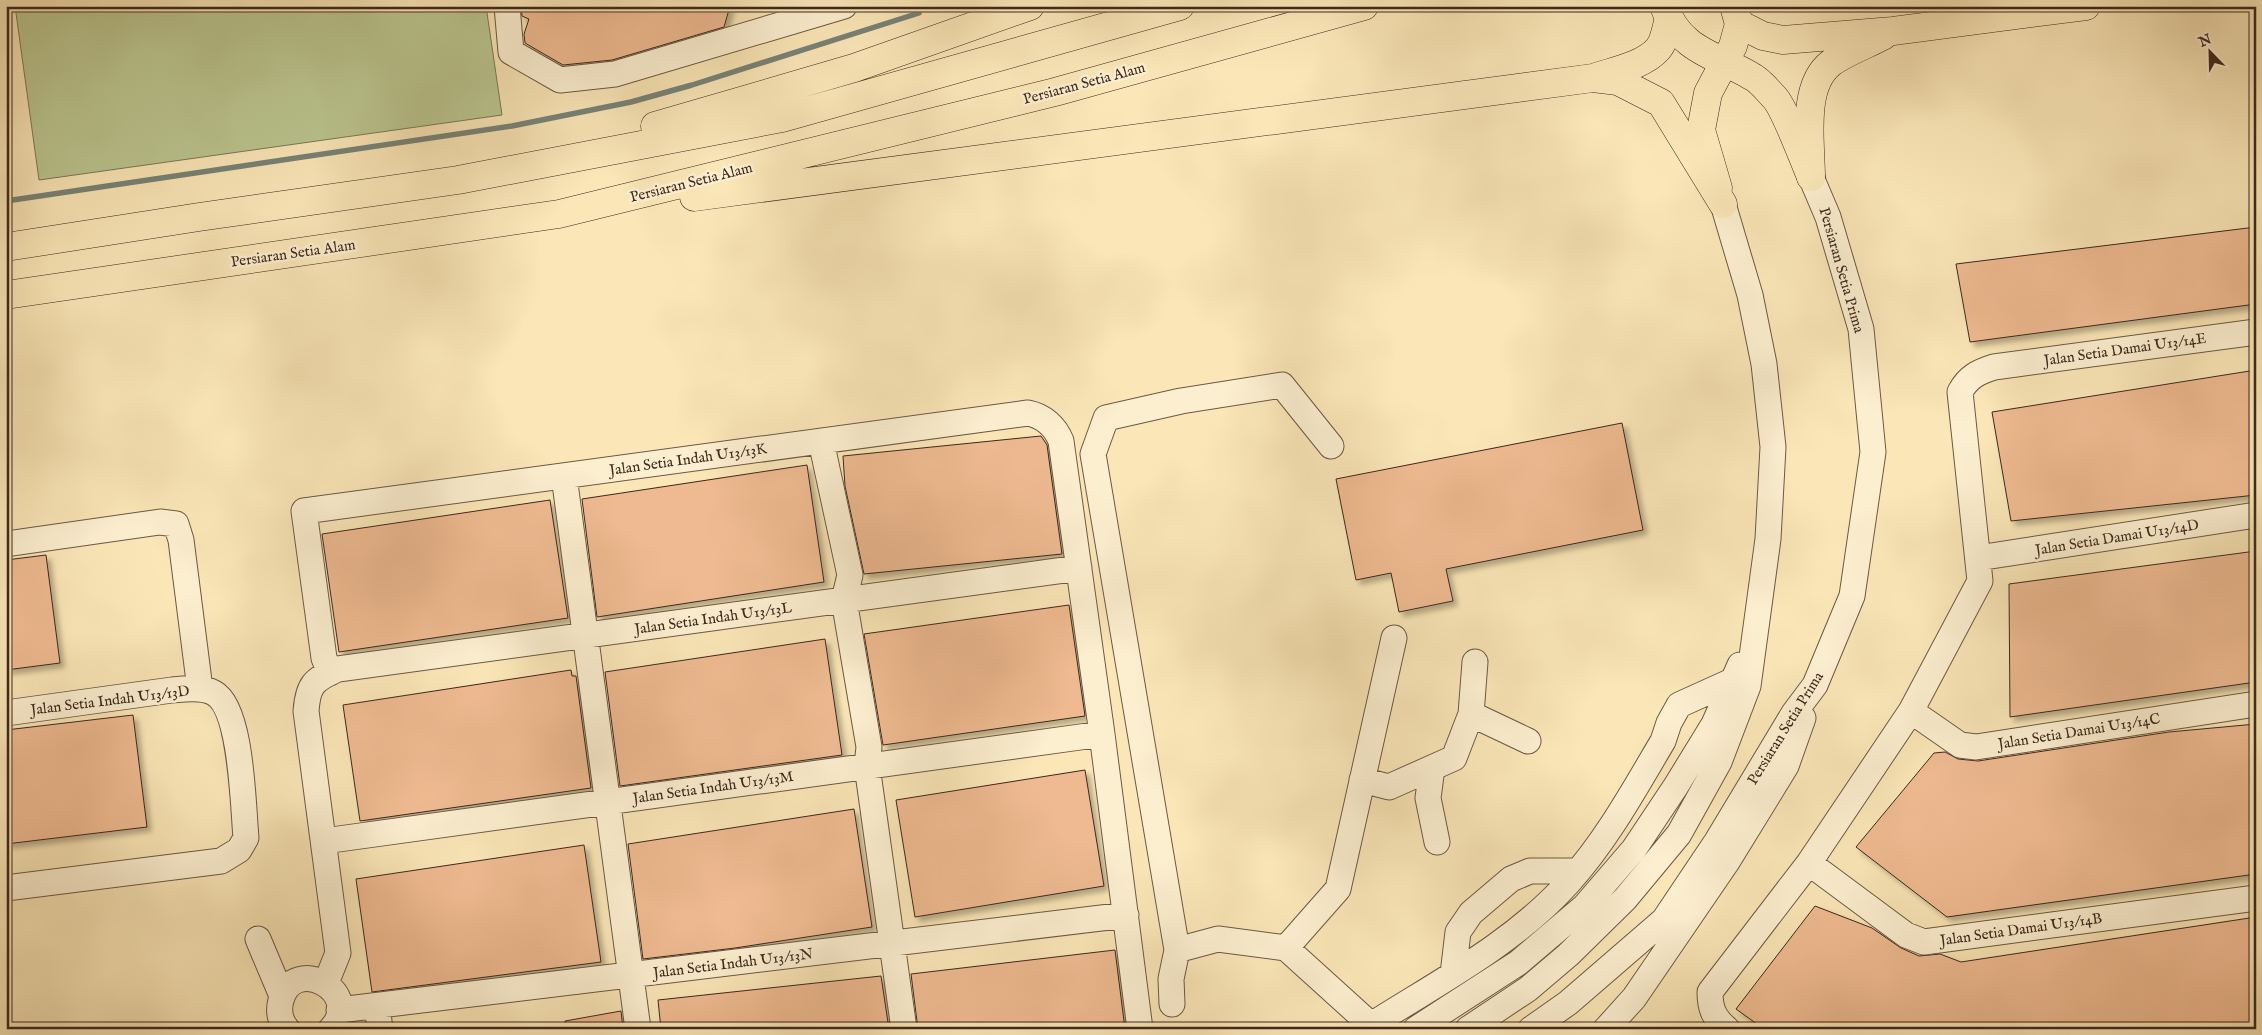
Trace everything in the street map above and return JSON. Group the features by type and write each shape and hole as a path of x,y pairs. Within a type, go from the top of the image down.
{"main road":[{"path":"6,230 416,171 458,180 854,68 1030,6"},
{"path":"6,247 458,180 782,118 1180,6"},
{"name":"Persiaran Setia Alam","path":"6,295 559,214 1055,92 1364,6"},
{"path":"1736,15 1763,36 1783,40 1893,31 2086,6"},
{"path":"559,214 1593,78 1640,62 1658,49 1664,37 1666,12"},
{"path":"1666,12 1688,41 1702,52 1753,77 1776,99 1811,177"},
{"path":"1723,204 1701,130 1708,93 1733,46 1736,15"},
{"path":"1811,177 1810,102 1816,84 1830,64 1893,31"},
{"path":"1593,78 1618,82 1661,103 1723,204"}],"street":[{"path":"507,6 511,52 560,80 615,74 844,6"},
{"name":"Persiaran Setia Prima","path":"1531,1029 1568,1003 1664,920 1717,841 1794,713 1815,685 1852,596 1873,452 1861,329 1828,217 1811,177"},
{"path":"1468,1029 1528,989 1568,955 1625,899 1679,834 1719,762 1748,686 1768,539 1773,447 1764,364 1750,295 1723,204"},
{"name":"Jalan Setia Damai U13/14E","path":"1727,1029 1717,1021 1710,1007 1710,992 1810,863 1911,711 1980,581 1960,392 1966,380 1979,372 1994,367 2256,332"},
{"path":"1172,1004 1171,979 1177,950 1093,454 1106,418 1181,401 1282,385 1331,446"},
{"name":"Jalan Setia Indah U13/13K","path":"338,671 324,658 304,512 1028,413 1038,415 1048,422 1058,431 1061,440 1079,568"},
{"path":"821,441 850,575 844,600 869,747 867,766 904,1029"},
{"path":"564,476 638,1029"},
{"name":"Jalan Setia Damai U13/14D","path":"1978,558 2256,515"},
{"path":"6,544 160,522 176,524 181,540 207,691 225,704 232,719 236,736 246,838 239,850 221,862 6,888"},
{"path":"1079,568 1140,1029"},
{"name":"Jalan Setia Indah U13/13L","path":"338,671 1079,568"},
{"path":"1416,1029 1518,963 1585,906 1634,849 1714,724 1756,631"},
{"path":"1286,948 1338,889 1394,638"},
{"path":"1362,780 1389,787 1454,758 1471,714 1475,662"},
{"path":"326,983 338,953 306,711 308,692 315,682 338,671"},
{"path":"1177,950 1218,939 1286,948 1368,1027 1453,974 1519,929 1567,884 1599,844 1639,781 1662,741 1668,723 1679,705 1732,681"},
{"path":"1606,1029 1634,998 1727,862 1786,766 1815,685"},
{"name":"Jalan Setia Indah U13/13D","path":"6,713 172,690 207,691"},
{"name":"Jalan Setia Damai U13/14C","path":"1911,711 1960,745 1976,747 2256,704"},
{"path":"1471,714 1528,740"},
{"name":"Jalan Setia Indah U13/13M","path":"324,841 1102,734"},
{"path":"1432,768 1428,798 1437,842"},
{"name":"Jalan Setia Damai U13/14B","path":"1810,863 1906,936 1924,942 2256,898"},
{"path":"1453,974 1458,932 1471,913 1511,879 1530,871 1578,871"},
{"name":"Jalan Setia Indah U13/13N","path":"335,1019 378,1017 630,975 1126,915"},
{"path":"258,939 282,996"},
{"path":"287,1029 280,1016 279,1006 282,996 296,982 311,979 326,983 333,990 338,1000 335,1019"}],"green space":[{"path":"15,6 486,6 502,115 39,180"}],"building":[{"path":"521,6 730,6 724,27 612,60 563,65 525,43 524,34 529,19 522,16"},
{"path":"2256,227 2256,304 1970,342 1956,264"},
{"path":"2256,370 2256,495 2011,521 1992,412"},
{"path":"1622,423 1643,530 1446,569 1453,601 1399,612 1391,573 1356,580 1336,479"},
{"path":"1041,436 1047,445 1062,554 864,574 845,486 843,456"},
{"path":"807,465 824,582 597,617 582,499"},
{"path":"550,500 568,618 339,652 322,534"},
{"path":"2256,551 2256,682 2010,717 2009,584"},
{"path":"46,555 60,663 6,670 6,560"},
{"path":"1069,605 1085,716 883,745 864,634"},
{"path":"825,639 842,755 620,786 605,672"},
{"path":"571,670 572,676 576,676 591,788 360,821 343,705"},
{"path":"133,715 147,827 6,844 6,730"},
{"path":"2256,724 2256,874 1947,917 1856,847 1934,753 1945,752 1958,759 1978,761 2169,732"},
{"path":"1085,770 1104,886 915,917 896,800"},
{"path":"854,809 872,927 735,948 643,959 628,844"},
{"path":"584,845 601,962 372,992 356,879"},
{"path":"1815,906 1872,928 1901,948 1919,956 1940,954 1961,962 2256,917 2256,1029 1764,1029 1736,1009"},
{"path":"1115,950 1125,1029 918,1029 911,974"},
{"path":"881,976 889,1029 661,1029 658,1000"},
{"path":"621,1011 623,1029 565,1029 565,1021"}],"waterway":[{"path":"6,201 512,126 631,102 692,85 919,13"}]}
